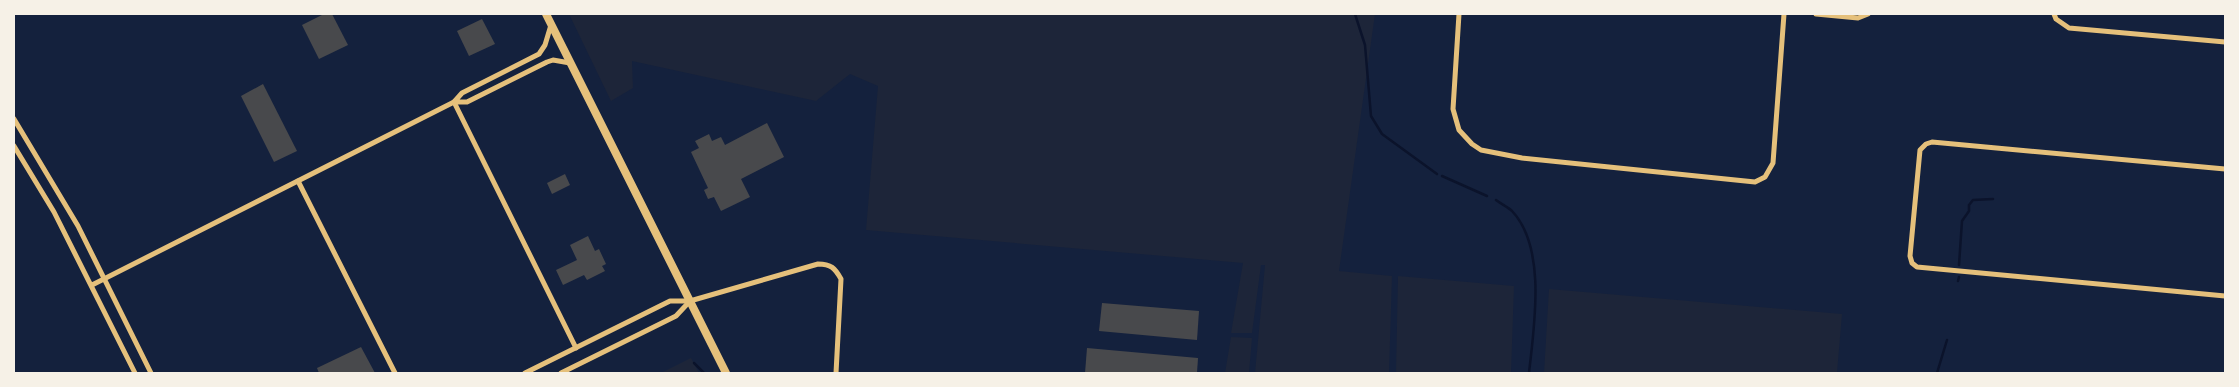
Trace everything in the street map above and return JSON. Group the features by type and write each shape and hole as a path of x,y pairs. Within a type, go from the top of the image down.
{"highway":[{"path":"546,14 726,373"}],"street":[{"path":"1459,14 1453,109 1459,130 1472,144 1481,150 1522,158 1755,182 1767,174 1773,163 1784,14"},
{"path":"1816,14 1858,18 1868,14"},
{"path":"2054,14 2056,19 2069,28 2225,42"},
{"path":"92,285 454,102 462,93 539,54 547,40 552,24"},
{"path":"454,102 467,102 547,62 553,60 571,63"},
{"path":"454,102 576,348"},
{"path":"14,118 78,226 151,373"},
{"path":"2225,169 1932,142 1926,144 1920,150 1910,256 1912,263 1917,267 2225,296"},
{"path":"14,146 54,212 136,373"},
{"path":"298,181 395,373"},
{"path":"525,373 670,300 690,301 788,272 818,264 828,264 836,269 842,290 836,373"},
{"path":"561,373 676,316 690,301"}],"shaded area":[{"path":"569,14 1375,14 1339,271 1392,276 1389,373 1255,373 1265,265 1261,265 1252,333 1231,333 1243,263 866,230 878,86 850,74 816,101 632,61 633,88 611,101"},
{"path":"1398,276 1514,286 1511,373 1396,373"},
{"path":"1549,289 1842,314 1837,373 1544,373"},
{"path":"1231,337 1252,338 1249,373 1225,373"},
{"path":"691,358 699,373 661,373"}],"building":[{"path":"324,14 332,14 348,45 319,59 302,25"},
{"path":"482,19 495,44 469,56 457,31"},
{"path":"263,84 297,151 274,162 241,96"},
{"path":"767,123 784,157 741,179 750,197 721,211 714,197 708,199 704,190 708,188 691,152 699,148 695,141 709,134 712,141 721,137 725,145"},
{"path":"565,174 570,185 552,194 547,183"},
{"path":"588,236 595,251 599,249 606,264 602,266 605,271 587,280 584,275 563,285 556,270 577,260 570,245"},
{"path":"1102,303 1199,311 1197,340 1099,331"},
{"path":"361,347 375,373 319,373 317,368"},
{"path":"1087,348 1198,358 1197,373 1085,373"}],"waterway":[{"path":"1355,14 1365,45 1371,116 1382,134 1437,174"},
{"path":"1442,176 1487,196"},
{"path":"1959,265 1962,221 1969,211 1969,205 1973,200 1993,199"},
{"path":"1496,200 1512,211 1523,227 1530,245 1536,289 1529,373"},
{"path":"1958,281 1959,277"},
{"path":"1937,373 1947,340"},
{"path":"694,363 704,373"}]}
